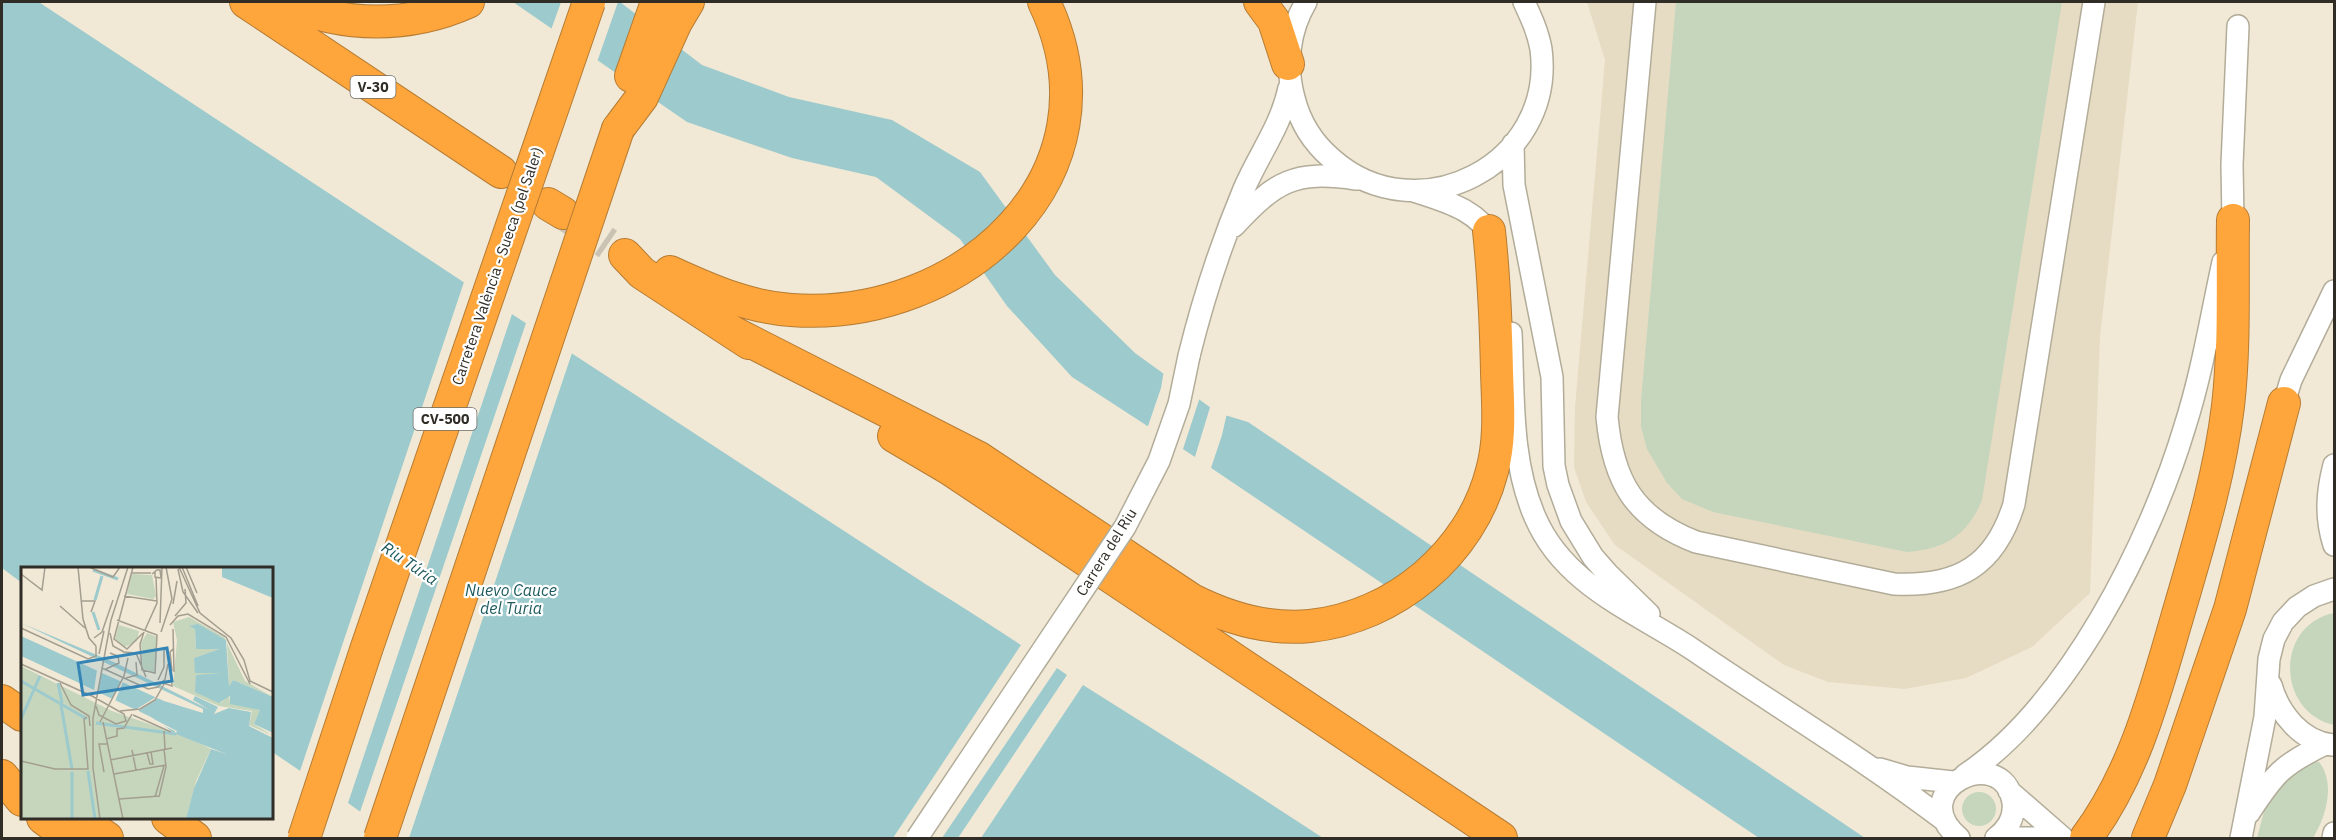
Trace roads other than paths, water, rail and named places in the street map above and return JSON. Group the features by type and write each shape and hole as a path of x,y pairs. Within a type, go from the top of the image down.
{"highway":[{"name":"V-30","path":"246,2 501,172"},
{"path":"286,2 323,16 367,22 410,19 462,4"},
{"name":"Carretera València - Sueca (pel Saler)","path":"304,838 378,614 589,2"},
{"path":"380,838 618,129 626,90 657,2"},
{"path":"618,129 642,97 671,31 688,2"},
{"path":"1044,2 1060,43 1067,90 1060,139 1044,182 1032,203 1008,232 973,261 954,273 914,291 866,305 791,310 740,301 617,250 642,273 888,433 960,475 1501,838"},
{"path":"1260,2 1274,21 1290,63"},
{"path":"2080,837 2110,803 2138,743 2200,540 2223,446 2231,366 2233,220"},
{"path":"732,332 980,458 1192,600 1220,614 1253,622 1310,626 1337,621 1364,612 1403,592 1422,579 1462,537 1488,486 1497,450 1499,430 1495,291 1489,231"},
{"path":"2148,838 2170,785 2230,609 2283,403"},
{"path":"2,701 21,714"},
{"path":"2,768 21,780"},
{"path":"2,777 21,799"},
{"path":"44,819 70,838"},
{"path":"78,819 107,838"},
{"path":"169,819 195,838"}],"street":[{"name":"Carrera del Riu","path":"917,838 1125,526 1159,461 1179,404 1204,295 1245,187 1285,109 1290,63 1290,2"},
{"path":"1306,2 1299,14 1290,63 1296,109 1308,132 1323,151 1342,168 1364,180 1389,188 1414,191 1458,205 1483,223 1498,247 1508,277 1521,476 1536,519 1561,558 1574,572 1620,607 1671,636 1861,762 1944,820 1959,838"},
{"path":"1524,2 1534,24"},
{"path":"1414,191 1459,184 1479,174 1514,144 1528,123 1537,99 1541,66 1532,2"},
{"path":"1645,2 1607,417 1609,442 1621,482 1651,517 1672,532 1696,542 1894,584 1918,585 1940,582 1962,574 1981,561 1996,545 2008,524 2014,504 2094,2"},
{"path":"1944,820 1943,800 1959,779 1987,760 2005,744 2049,694 2096,625 2135,553 2169,476 2186,424 2233,220 2232,165 2238,26"},
{"path":"1514,144 1514,185 1552,377 1554,466 1558,485 1571,521 1593,557 1606,573 1671,636"},
{"name":"Carrera del Riu","path":"1228,233 1255,204 1282,183 1313,175 1364,180"},
{"path":"2283,403 2291,380 2334,291"},
{"path":"2334,465 2328,501 2329,526 2334,545"},
{"path":"2241,838 2265,717 2269,659 2274,639 2283,622 2297,607 2314,596 2334,589"},
{"path":"2269,679 2282,713 2295,726 2331,748"},
{"path":"2247,816 2281,769 2331,748"},
{"path":"1861,762 1907,777 1959,779 1975,773 1995,777 2009,790 2080,837"},
{"path":"1997,838 2005,831 2013,811 2009,790"},
{"path":"1997,838 2037,838"}],"water":[{"name":"Nuevo Cauce del Turia","path":"2,2 39,2 927,585 1096,690 1323,838 399,838 273,753 273,567 21,567 21,582 2,568"},
{"path":"513,2 620,2 702,65 789,97 892,120 980,172 1055,275 1135,353 1218,413 1248,422 1865,838 1759,838 1189,453 1072,377 1007,306 960,239 876,177 792,158 687,122"}],"tunnel":[{"path":"564,214 608,244"}],"water label":[{"name":"Riu Túria","path":"410,563"}]}
